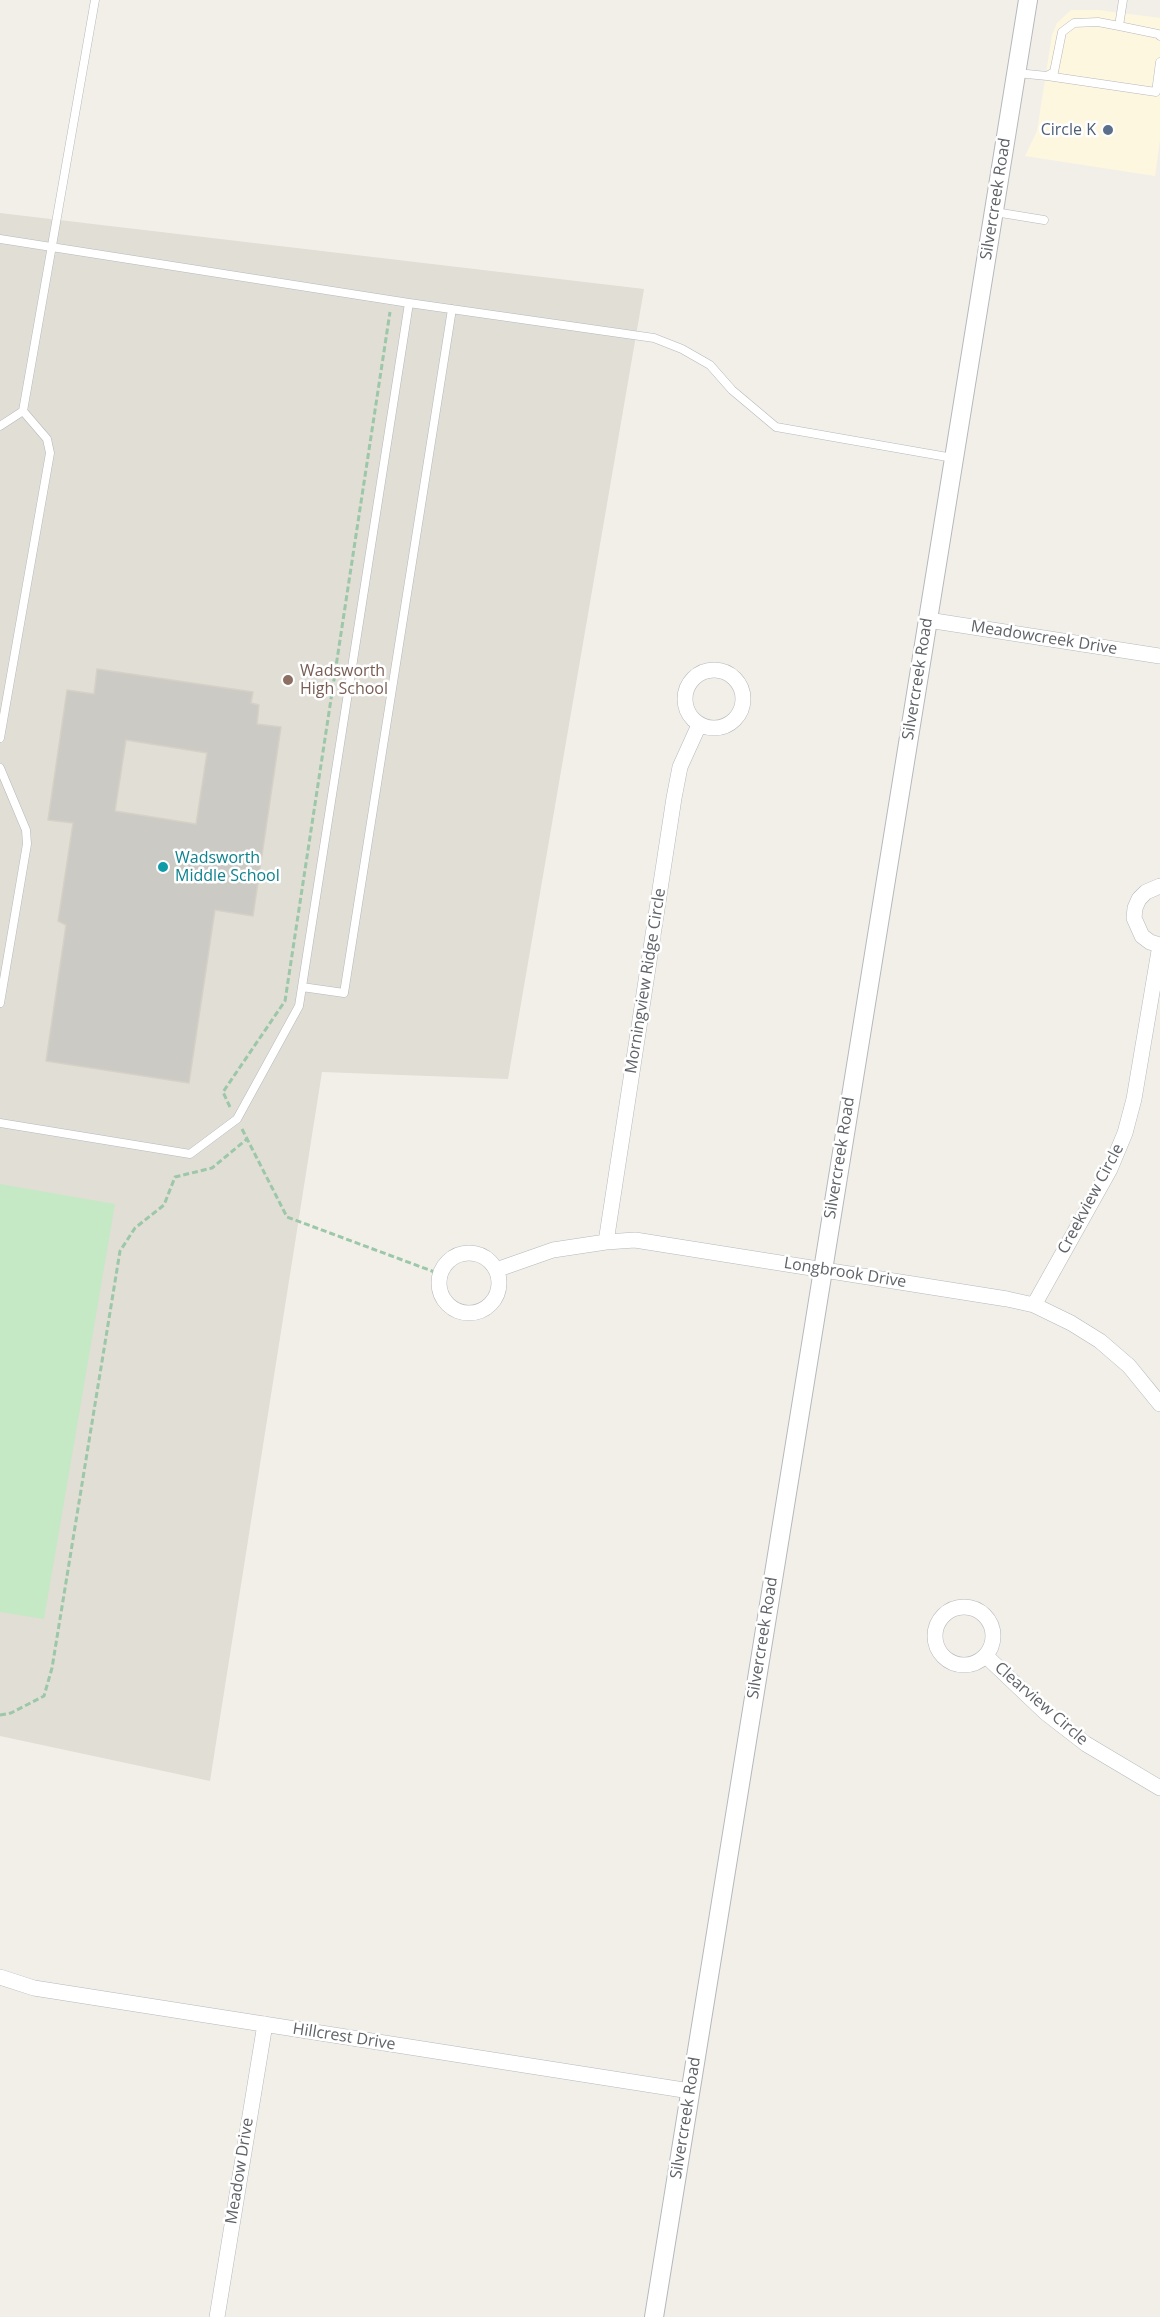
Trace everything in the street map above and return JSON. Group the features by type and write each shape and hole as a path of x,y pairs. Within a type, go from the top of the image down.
{"street":[{"name":"Silvercreek Road","path":"654,2317 1028,0"},
{"name":"Meadowcreek Drive","path":"928,620 1160,656"},
{"name":"Morningview Ridge Circle","path":"606,1242 674,798 680,767 699,725"},
{"name":"Creekview Circle","path":"1034,1305 1110,1169 1125,1133 1134,1099 1160,945 1142,936 1134,918 1135,908 1139,899 1146,892 1160,886"},
{"name":"Longbrook Drive","path":"496,1270 553,1250 635,1240 995,1297 1034,1305 1071,1323 1100,1341 1129,1366 1160,1404"},
{"name":"Clearview Circle","path":"986,1656 1046,1713 1086,1744 1160,1788"},
{"name":"Hillcrest Drive","path":"0,1977 34,1988 690,2091"},
{"name":"Meadow Drive","path":"217,2317 265,2024"}],"lane":[{"path":"0,426 23,411 95,0"},
{"path":"1119,26 1124,0"},
{"path":"1047,76 1054,72 1062,32 1074,23 1098,22 1160,36"},
{"path":"1016,73 1156,92 1160,62"},
{"path":"994,212 1044,220"},
{"path":"0,239 409,303 654,338 682,349 710,365 732,390 776,428 954,458"},
{"path":"0,1123 190,1154 237,1119 299,1006 409,303"},
{"path":"302,987 344,993 452,309"},
{"path":"0,738 50,453 47,439 23,411"},
{"path":"0,768 26,830 27,844 0,1003"}],"path":[{"path":"0,1715 11,1713 44,1696 52,1668 120,1251 135,1228 164,1205 175,1177 212,1168 247,1139"}],"shaded area":[{"path":"1071,10 1098,10 1160,18 1160,140 1155,176 1025,156 1037,131 1052,35 1057,23"},
{"name":"Wadsworth High School","path":"0,213 644,289 508,1079 322,1072 210,1781 0,1736"}],"green space":[{"path":"0,1184 115,1204 44,1619 0,1612"}],"building":[{"name":"Wadsworth Middle School","path":"97,669 253,692 251,703 259,705 257,724 281,727 253,916 215,910 189,1083 46,1061 66,925 58,921 73,823 48,820 67,690 94,694","holes":["126,740 207,753 196,824 115,811"]}],"place":[{"name":"Circle K","path":"1108,130"},
{"name":"Wadsworth High School","path":"288,680"},
{"name":"Wadsworth Middle School","path":"163,867"}]}
